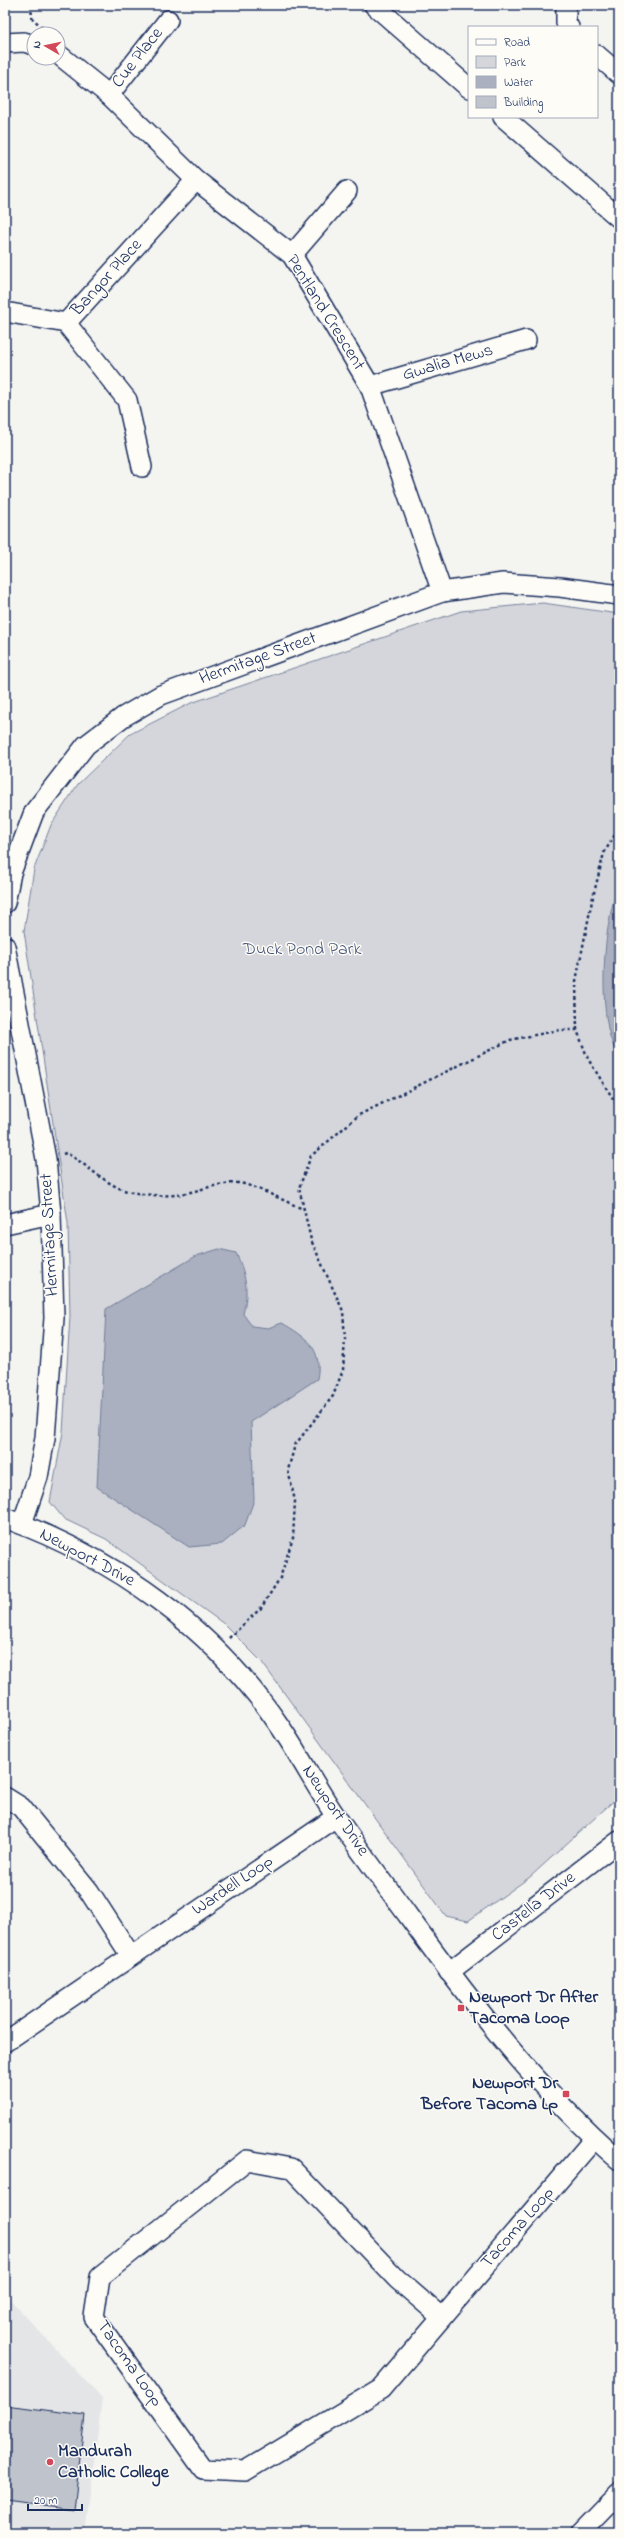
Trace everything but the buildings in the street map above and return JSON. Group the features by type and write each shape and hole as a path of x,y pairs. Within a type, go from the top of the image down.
{"street":[{"path":"374,5 468,87"},
{"path":"566,5 566,23 568,26"},
{"name":"Cue Place","path":"109,95 168,20"},
{"path":"5,43 26,41"},
{"path":"598,56 619,74"},
{"name":"Pentland Crescent","path":"66,60 109,95 196,180 292,255 370,386 442,592"},
{"path":"504,118 619,218"},
{"name":"Bangor Place","path":"142,467 127,400 66,323 196,180"},
{"path":"292,255 347,191"},
{"path":"5,312 66,323"},
{"name":"Gwalia Mews","path":"370,386 526,340"},
{"name":"Hermitage Street","path":"5,903 11,873 34,812 86,745 123,717 161,695 442,592 503,583 560,587 619,595"},
{"name":"Hermitage Street","path":"5,946 46,1160 50,1214 54,1318 47,1416 38,1478 14,1521"},
{"path":"5,1224 50,1214"},
{"name":"Newport Drive","path":"14,1521 113,1568 157,1598 208,1640 246,1682 279,1725 336,1817 449,1972 508,2047 594,2139 619,2160"},
{"path":"5,1797 21,1806 88,1892 130,1956"},
{"name":"Wardell Loop","path":"5,2042 336,1817"},
{"name":"Castella Drive","path":"449,1972 619,1841"},
{"name":"Tacoma Loop","path":"441,2317 397,2279 291,2168 247,2160 100,2277 94,2317 203,2469 246,2471 381,2389 594,2139"},
{"path":"580,2533 619,2493"}],"path":[{"path":"31,5 32,18 35,26"},
{"path":"619,828 604,853 592,900 576,981 577,1030 588,1059 619,1108"},
{"path":"225,1641 261,1608 280,1578 293,1538 295,1501 288,1470 295,1445 333,1396 343,1370 345,1339 343,1311 311,1240 299,1188 311,1156 359,1115 510,1040 560,1030 577,1030"},
{"path":"61,1155 66,1153 80,1161 102,1179 127,1190 152,1195 181,1194 213,1184 240,1183 304,1209"}],"shaded area":[{"name":"Mandurah Catholic College","path":"5,2294 102,2399 85,2533 61,2533 5,2525"}],"green space":[{"name":"Duck Pond Park","path":"543,603 619,614 619,1796 530,1877 468,1921 446,1916 261,1661 224,1624 106,1539 64,1519 50,1502 63,1432 70,1316 68,1223 24,931 34,869 51,825 78,784 130,734 191,703 461,611"}],"water":[{"path":"619,885 619,1060 608,1028 604,995 604,976 610,917"},
{"path":"219,1249 236,1253 246,1283 246,1298 243,1314 252,1326 268,1328 282,1323 298,1333 311,1345 315,1351 318,1368 317,1379 251,1422 254,1500 245,1525 222,1544 189,1547 97,1487 106,1309 196,1256"}],"place":[{"name":"Newport Dr After Tacoma Loop","path":"461,2008"},
{"name":"Newport Dr Before Tacoma Lp","path":"566,2094"},
{"name":"Mandurah Catholic College","path":"50,2462"}]}
